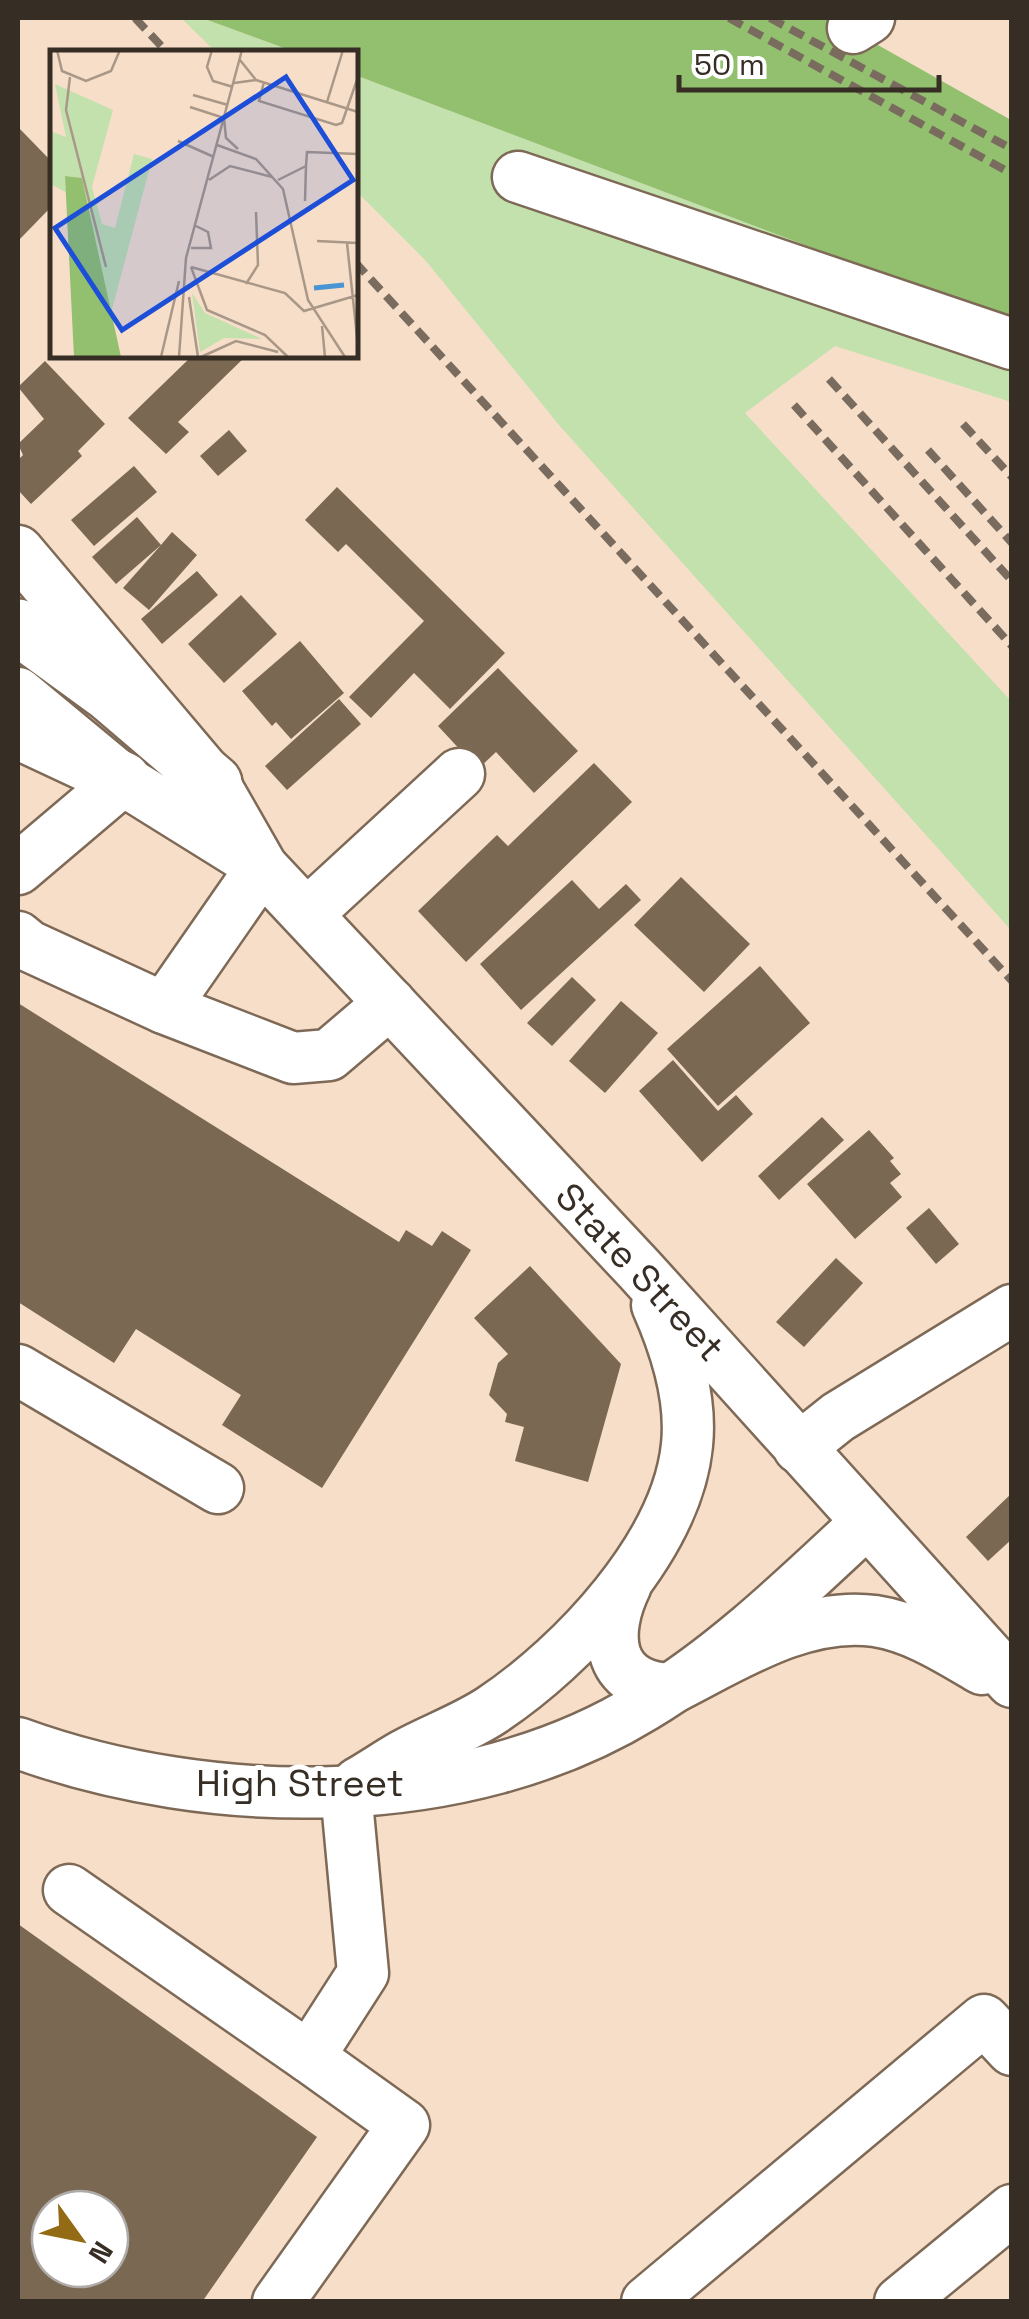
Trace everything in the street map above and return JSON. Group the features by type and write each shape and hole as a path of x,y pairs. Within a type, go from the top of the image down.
{"highway":[{"path":"18,626 110,694 214,783"},
{"path":"18,731 122,780"}],"street":[{"path":"518,176 1012,344"},
{"name":"State Street","path":"18,551 214,783 262,867 639,1269 1012,1686"},
{"name":"State Street","path":"18,692 122,780 262,867"},
{"path":"306,914 459,774"},
{"path":"18,869 122,780"},
{"path":"164,1008 262,867"},
{"path":"18,937 29,946 164,1008 293,1058 330,1056 390,1003"},
{"path":"639,1269 676,1355 688,1426 677,1489 614,1614 612,1646 628,1675 654,1688 670,1689 784,1634 808,1626 853,1620 921,1635 1012,1686"},
{"path":"800,1448 859,1403 1012,1310"},
{"path":"18,1370 218,1488"},
{"name":"High Street","path":"18,1743 72,1762 135,1777 258,1790 346,1791 440,1782 526,1759 620,1720 670,1689 755,1624 867,1522"},
{"path":"309,2057 363,1973 346,1791 404,1755 466,1726 517,1692 595,1618 633,1571"},
{"path":"70,1890 404,2125 278,2302"},
{"path":"648,2302 984,2020 1012,2050"},
{"path":"900,2302 1012,2210"}],"green space":[{"path":"181,18 202,18 290,50 214,50"},
{"path":"202,18 830,18 1011,120 1011,323 358,76 358,50 290,50"},
{"path":"358,76 1011,323 1011,402 835,346 745,413 1011,701 1011,930 559,425 426,261 358,193"}],"building":[{"path":"18,127 50,160 50,208 18,241"},
{"path":"190,358 244,358 178,422 189,432 166,454 128,418"},
{"path":"45,361 105,424 78,451 82,456 31,504 18,490 18,460 23,455 18,444 44,419 18,387"},
{"path":"229,430 247,451 218,476 200,456"},
{"path":"134,466 157,492 94,546 71,520"},
{"path":"337,487 505,653 450,709 414,673 371,718 349,697 424,621 346,544 338,552 305,520"},
{"path":"137,517 161,545 116,584 92,557"},
{"path":"172,532 197,555 149,610 123,588"},
{"path":"197,571 218,595 162,644 141,619"},
{"path":"241,595 277,634 224,683 188,644"},
{"path":"300,641 344,693 291,739 276,722 272,726 242,691"},
{"path":"498,668 578,751 534,793 496,752 478,769 438,726"},
{"path":"339,699 361,724 287,790 265,766"},
{"path":"594,763 632,802 466,962 418,911 497,835 508,846"},
{"path":"681,877 750,944 704,992 634,925"},
{"path":"572,880 599,909 626,884 641,900 521,1010 480,964"},
{"path":"760,966 810,1023 718,1106 667,1049"},
{"path":"572,977 596,1000 552,1046 527,1023"},
{"path":"621,1001 658,1033 605,1093 569,1061"},
{"path":"18,1003 399,1242 406,1230 432,1246 442,1231 471,1250 322,1488 222,1425 241,1395 136,1329 114,1363 18,1302"},
{"path":"673,1060 718,1111 736,1095 753,1114 702,1162 639,1091"},
{"path":"822,1117 844,1140 779,1200 758,1176"},
{"path":"869,1130 894,1158 890,1161 901,1174 890,1183 902,1197 855,1239 807,1184"},
{"path":"929,1208 959,1244 936,1264 906,1228"},
{"path":"836,1258 863,1283 804,1347 776,1322"},
{"path":"530,1266 621,1364 588,1482 515,1461 524,1427 505,1422 507,1414 489,1395 498,1363 508,1354 474,1318"},
{"path":"1012,1493 1012,1539 988,1561 966,1537"},
{"path":"18,1924 317,2137 202,2302 18,2302"}],"railway":[{"path":"135,18 165,50"},
{"path":"729,18 1012,174"},
{"path":"770,18 1012,149"},
{"path":"358,265 1012,981"},
{"path":"829,379 1012,581"},
{"path":"794,405 1012,646"},
{"path":"963,424 1012,477"},
{"path":"928,450 1012,543"}]}
